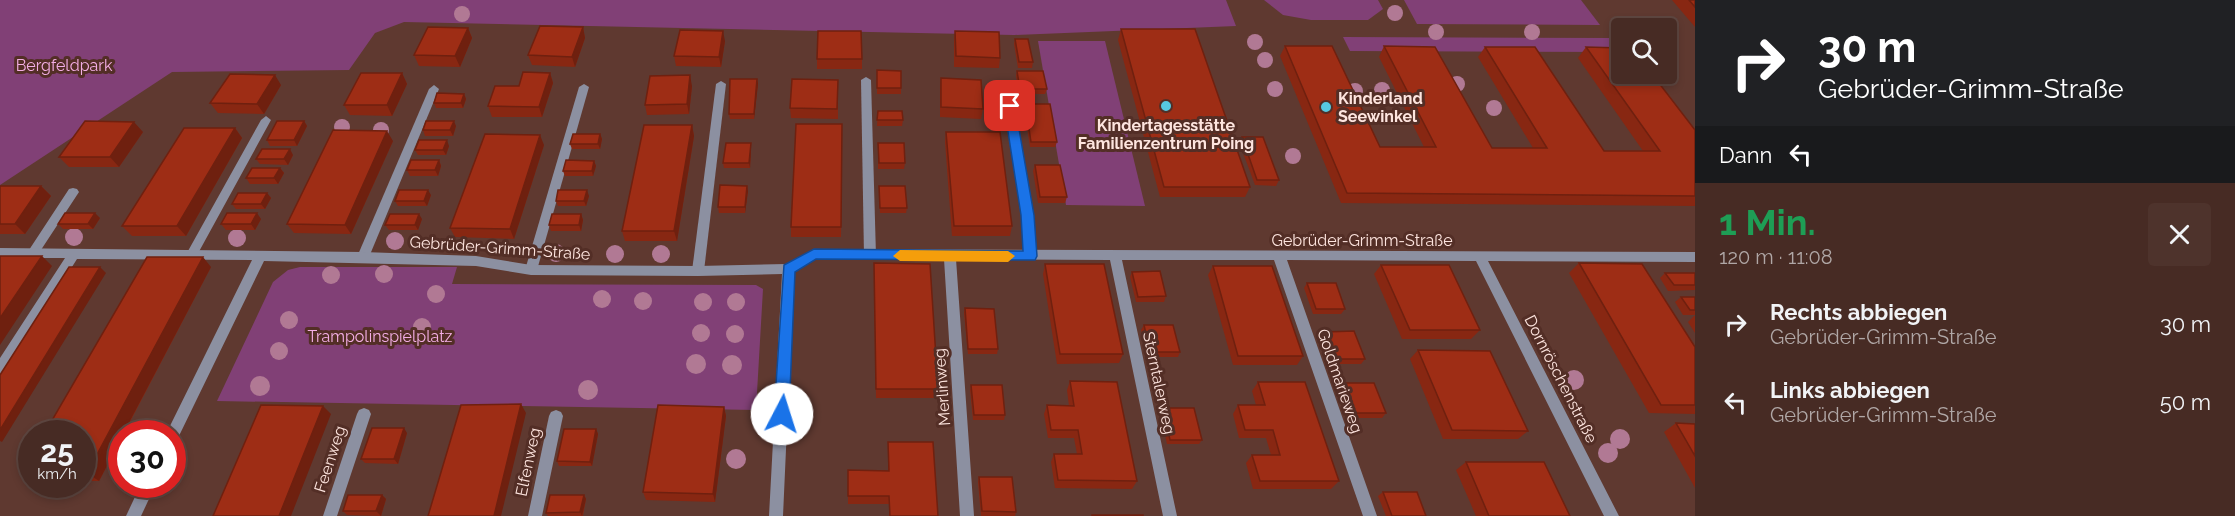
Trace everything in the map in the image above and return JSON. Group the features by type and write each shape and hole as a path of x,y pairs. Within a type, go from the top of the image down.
{"street":[{"path":"866,81 870,256"},
{"path":"698,272 721,84"},
{"path":"1006,84 1027,215 1030,256"},
{"path":"531,270 584,87"},
{"path":"363,257 434,89"},
{"path":"192,254 266,120"},
{"path":"33,253 73,192"},
{"name":"Gebrüder-Grimm-Straße","path":"0,252 363,257 476,261 531,270 698,272 788,269 814,254 1480,257 1638,262 1695,257"},
{"path":"0,369 74,254"},
{"path":"180,420 260,256"},
{"name":"Merlinweg","path":"950,256 968,516"},
{"name":"Sterntalerweg","path":"1115,256 1170,516"},
{"name":"Goldmarieweg","path":"1279,256 1370,516"},
{"name":"Dornröschenstraße","path":"1480,257 1612,516"},
{"path":"776,516 788,269"},
{"name":"Feenweg","path":"330,516 364,414"},
{"name":"Elfenweg","path":"535,516 556,416"},
{"path":"133,516 142,498"}],"green space":[{"name":"Bergfeldpark","path":"0,0 1226,0 1236,26 1014,35 404,22 375,33 349,70 172,72 0,185"},
{"path":"1264,0 1378,0 1383,9 1368,20 1311,20 1283,15"},
{"path":"1404,0 1581,0 1600,25 1417,24"},
{"path":"1343,37 1611,38 1611,52 1350,51"},
{"path":"1038,41 1105,41 1145,206 1066,205"},
{"name":"Trampolinspielplatz","path":"300,267 457,267 452,284 756,285 763,289 756,410 217,401 273,282 288,270"}],"building":[{"path":"540,26 583,27 572,57 528,55"},
{"path":"428,27 468,28 455,56 414,55"},
{"path":"1121,29 1195,29 1250,187 1164,187"},
{"path":"680,30 723,31 719,57 674,56"},
{"path":"818,31 861,31 862,59 817,59"},
{"path":"955,31 999,32 1000,58 956,56"},
{"path":"1015,39 1028,39 1033,62 1019,62"},
{"path":"1285,46 1332,46 1380,147 1436,147 1384,46 1435,47 1492,148 1547,148 1485,47 1535,47 1604,151 1660,151 1612,84 1660,84 1695,130 1695,196 1347,193"},
{"path":"1586,47 1611,48 1611,82"},
{"path":"877,70 901,71 901,88 877,88"},
{"path":"1017,71 1043,71 1047,89 1020,89"},
{"path":"523,72 550,73 539,107 488,106 495,86 519,86"},
{"path":"361,73 402,73 387,105 344,105"},
{"path":"230,74 275,75 257,104 210,103"},
{"path":"690,75 687,104 645,105 650,76"},
{"path":"941,78 981,80 983,109 941,107"},
{"path":"730,79 757,79 754,114 729,114"},
{"path":"792,79 838,80 837,109 790,108"},
{"path":"437,93 464,94 461,103 434,103"},
{"path":"1022,104 1050,104 1057,142 1031,142"},
{"path":"878,111 902,111 903,120 877,120"},
{"path":"85,121 134,122 110,157 59,157"},
{"path":"277,121 304,121 294,140 267,140"},
{"path":"426,121 454,121 450,130 423,130"},
{"path":"796,124 842,124 841,227 791,227"},
{"path":"644,125 692,125 674,231 622,231"},
{"path":"184,128 235,128 177,226 122,226"},
{"path":"333,130 387,131 345,225 287,224"},
{"path":"946,132 1000,132 1012,226 954,226"},
{"path":"485,134 540,135 510,229 450,228"},
{"path":"573,134 600,134 598,144 570,144"},
{"path":"1242,137 1263,137 1279,180 1257,180"},
{"path":"419,140 447,140 443,150 415,150"},
{"path":"726,143 751,143 749,163 723,163"},
{"path":"878,143 904,143 905,163 879,163"},
{"path":"262,149 290,149 284,159 256,159"},
{"path":"411,160 439,160 435,170 407,170"},
{"path":"566,160 594,161 592,171 563,171"},
{"path":"1035,165 1060,165 1067,197 1040,197"},
{"path":"252,168 280,168 274,178 246,178"},
{"path":"720,185 747,186 745,207 718,207"},
{"path":"0,186 41,186 15,224 0,224"},
{"path":"879,186 905,186 907,208 880,208"},
{"path":"399,190 428,190 424,201 395,201"},
{"path":"558,190 587,190 584,201 556,201"},
{"path":"238,193 267,193 261,204 232,204"},
{"path":"65,213 95,213 88,224 58,224"},
{"path":"227,213 257,213 251,224 221,224"},
{"path":"390,214 419,214 415,225 385,225"},
{"path":"552,214 581,214 579,225 549,225"},
{"path":"0,256 42,256 0,318"},
{"path":"147,257 203,257 115,420 108,420 108,434 96,456 96,420 52,420"},
{"path":"874,263 930,264 938,389 876,389"},
{"path":"1579,263 1642,264 1695,347 1695,405 1661,405"},
{"path":"1045,264 1104,264 1123,354 1060,354"},
{"path":"1381,265 1449,265 1480,330 1410,330"},
{"path":"1213,266 1272,266 1303,356 1238,356"},
{"path":"69,267 100,267 0,430 0,375"},
{"path":"1160,271 1166,296 1138,297 1132,272"},
{"path":"1665,273 1695,273 1695,285 1674,285"},
{"path":"1307,283 1336,283 1345,309 1316,309"},
{"path":"1681,297 1695,297 1695,310 1690,310"},
{"path":"965,308 994,309 998,349 968,349"},
{"path":"1144,325 1173,325 1180,352 1150,352"},
{"path":"1354,331 1365,359 1334,359 1324,332"},
{"path":"1418,350 1490,351 1528,431 1452,430"},
{"path":"1070,381 1117,382 1137,481 1058,480 1054,454 1082,454 1078,430 1051,430 1047,405 1074,406"},
{"path":"1258,382 1305,382 1339,481 1260,481 1252,455 1280,455 1273,430 1245,430 1238,405 1265,405"},
{"path":"1344,383 1374,383 1386,413 1354,413"},
{"path":"971,385 1002,385 1005,415 974,415"},
{"path":"521,404 494,516 428,516 461,405"},
{"path":"261,405 323,406 279,516 213,516"},
{"path":"658,405 724,407 713,494 643,492"},
{"path":"1163,408 1194,408 1202,440 1170,440"},
{"path":"1676,423 1695,424 1695,456"},
{"path":"372,428 404,428 394,459 361,459"},
{"path":"564,429 596,429 590,462 557,461"},
{"path":"888,442 933,442 938,516 890,516 889,496 848,496 848,470 889,471"},
{"path":"1466,462 1544,462 1570,516 1489,516"},
{"path":"979,477 1012,477 1016,512 982,511"},
{"path":"1383,492 1417,492 1426,516 1392,516"},
{"path":"348,495 382,495 376,511 343,511"},
{"path":"550,495 584,495 580,512 546,513"},
{"path":"1143,515 1143,516 1092,516"}],"slow traffic":[{"path":"900,256 1008,256"}],"place":[{"name":"Kindertagesstätte Familienzentrum Poing","path":"1166,106"},
{"name":"Kinderland Seewinkel","path":"1326,107"}],"route":[{"path":"782,414 788,269 814,254 1030,256 1027,215 1010,106"}]}
